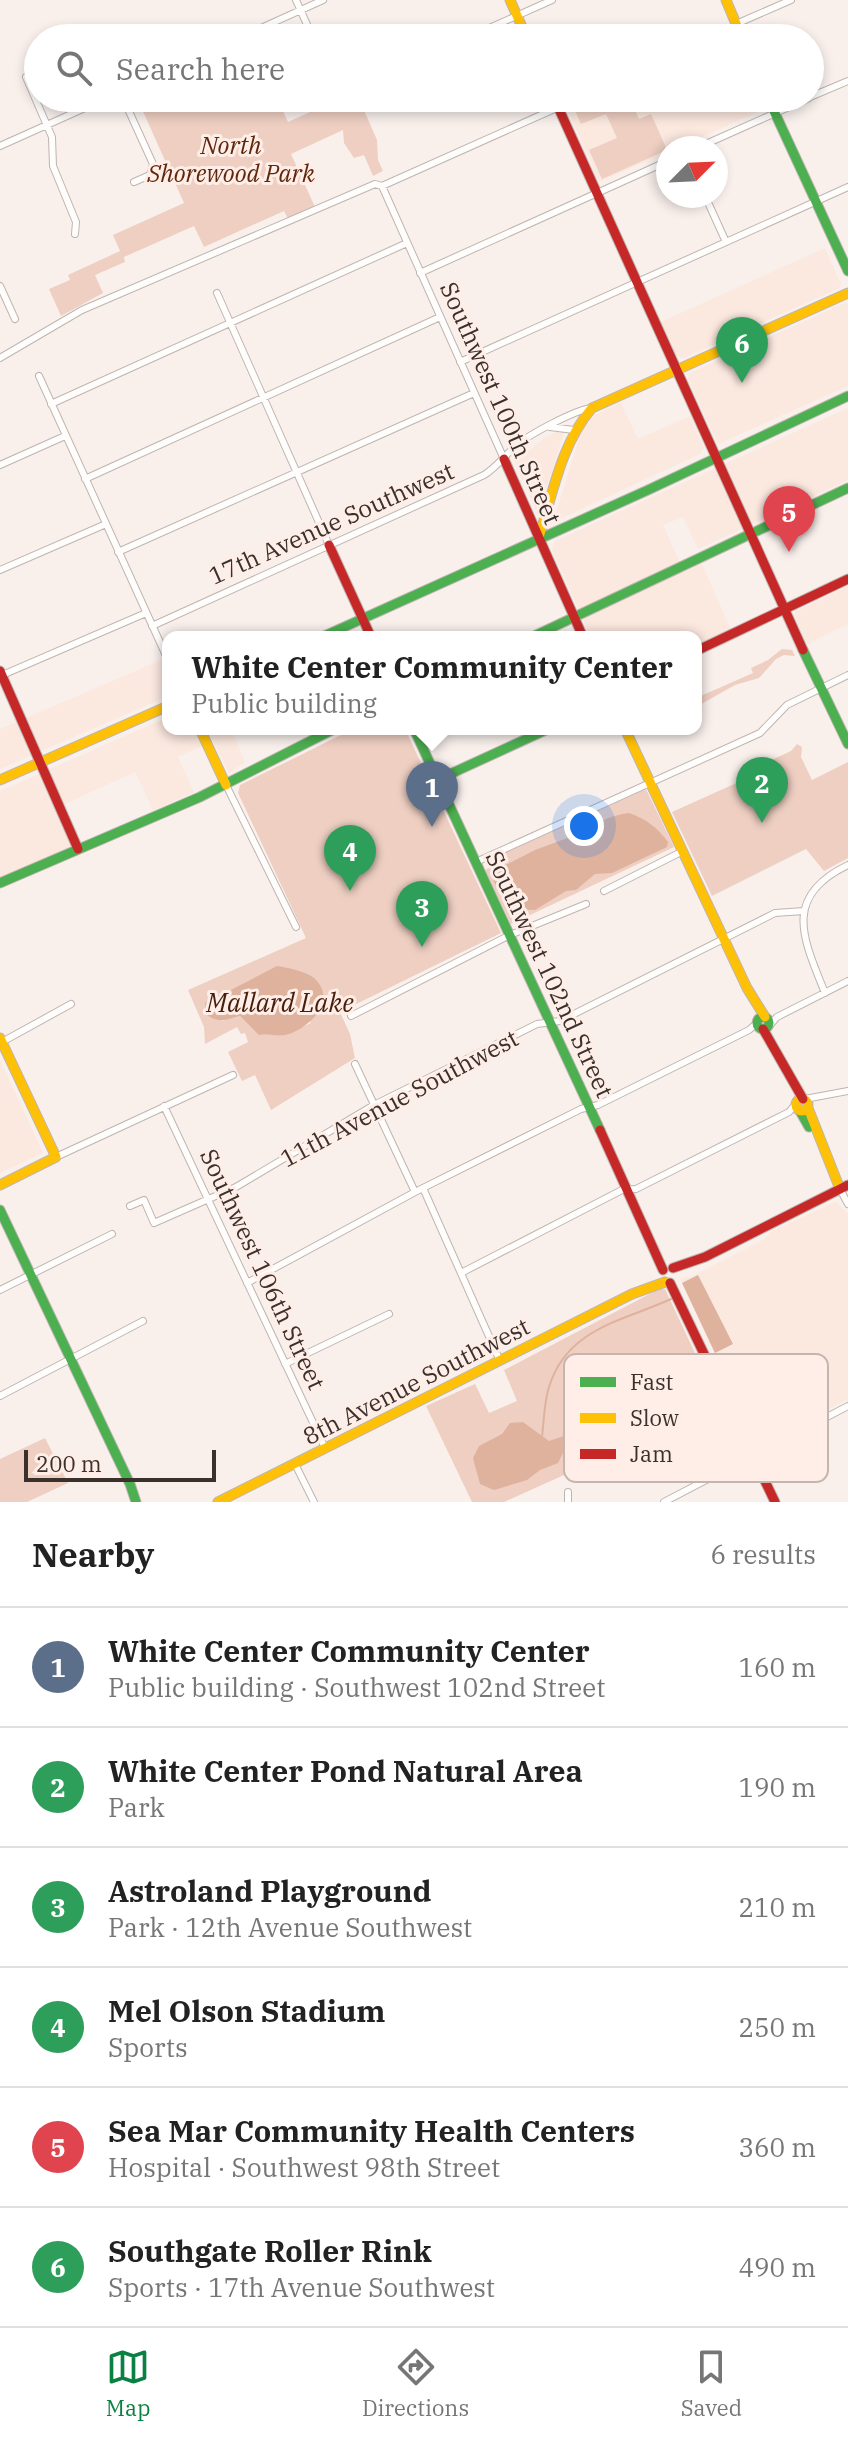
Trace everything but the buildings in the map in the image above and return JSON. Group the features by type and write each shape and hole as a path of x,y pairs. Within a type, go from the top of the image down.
{"street":[{"path":"296,0 307,24"},
{"path":"270,24 323,0"},
{"path":"510,0 521,24"},
{"path":"499,24 552,0"},
{"path":"726,0 736,24 791,0"},
{"path":"824,91 848,81"},
{"path":"41,112 54,143 53,166 76,222 75,234"},
{"path":"0,146 76,112"},
{"path":"129,112 153,164 150,175 134,182"},
{"path":"0,358 82,310 375,184 382,186 537,112"},
{"path":"560,112 848,744"},
{"path":"724,136 775,113 848,271"},
{"path":"420,273 656,166"},
{"name":"Southwest 100th Street","path":"382,186 580,631"},
{"path":"460,362 848,187"},
{"path":"711,208 726,242"},
{"path":"51,404 407,243"},
{"path":"0,286 15,319"},
{"path":"217,293 368,631"},
{"name":"17th Avenue Southwest","path":"152,626 484,475 518,444 574,414 848,293"},
{"path":"85,479 440,317"},
{"path":"39,376 162,647"},
{"path":"118,552 474,393"},
{"path":"335,631 848,398"},
{"name":"17th Avenue Southwest","path":"574,430 581,417 592,408"},
{"path":"539,537 574,430 550,427"},
{"path":"0,465 65,436"},
{"path":"495,438 502,443 518,444"},
{"path":"545,631 848,488"},
{"path":"0,570 106,524"},
{"path":"702,648 848,579"},
{"path":"78,849 1,674 146,613"},
{"path":"476,862 760,733 787,705 848,675"},
{"path":"0,780 162,709"},
{"path":"203,735 296,927"},
{"path":"0,883 226,785 321,735"},
{"name":"Southwest 102nd Street","path":"417,735 705,1354"},
{"path":"437,780 535,735"},
{"path":"628,735 801,1106 844,1187 848,1204"},
{"path":"604,891 683,851"},
{"path":"825,993 806,950 804,911 823,880 848,865"},
{"path":"351,1016 510,935 586,904"},
{"name":"11th Avenue Southwest","path":"130,1206 144,1200 154,1223 236,1187 374,1105 537,1024 552,1024 775,913 804,911"},
{"path":"247,1283 419,1190 848,981"},
{"path":"56,1157 1,1040 71,1004"},
{"path":"355,1064 461,1273 500,1361"},
{"path":"0,1185 233,1075"},
{"path":"461,1273 622,1190 636,1189 816,1099 848,1091"},
{"name":"Southwest 106th Street","path":"164,1106 325,1448"},
{"name":"8th Avenue Southwest","path":"218,1502 844,1187"},
{"path":"0,1210 136,1502"},
{"path":"0,1290 112,1234"},
{"path":"285,1364 389,1314"},
{"path":"0,1396 143,1321"},
{"path":"828,1417 848,1406"},
{"path":"295,1464 314,1502"},
{"path":"664,1502 703,1482"},
{"name":"Southwest 102nd Street","path":"765,1482 775,1502"},
{"path":"130,1484 142,1502"},
{"path":"568,1492 568,1502"}],"shaded area":[{"path":"569,112 758,112 704,136 656,136 656,157 599,182"},
{"path":"825,248 841,284 839,288 684,358 675,355 661,322"},
{"path":"848,303 848,386 718,444 688,379 690,373"},
{"path":"621,402 638,439 690,416 704,448 700,454 560,519 556,513 581,432 595,415"},
{"path":"848,408 848,480 698,549 683,517 663,525 684,572 702,564 731,630 702,643 702,631 588,631 552,550 555,541"},
{"path":"561,430 564,433 539,510 535,510 515,463 544,438"},
{"path":"848,586 848,624 807,644 794,615 796,611"},
{"path":"161,660 162,662 162,699 0,769 0,729"},
{"path":"162,720 162,735 234,735 245,762 229,773 213,741 178,757 194,792 153,810 135,772 56,808 73,846 0,878 0,791"},
{"path":"0,1060 43,1153 0,1173"},
{"path":"835,1202 848,1213 848,1399 828,1409 828,1354 715,1354 680,1278 690,1277 765,1239 770,1232"}],"green space":[{"name":"North Shorewood Park","path":"143,112 283,112 288,122 310,112 365,112 377,140 378,160 383,171 373,176 364,155 354,158 344,143 343,130 291,154 315,207 288,219 284,211 204,247 194,226 124,257 125,262 95,275 103,293 61,316 49,289 70,280 68,275 120,251 113,235 184,203"},
{"path":"576,112 636,112 639,119 651,114 661,136 656,136 656,155 602,179 589,150 617,138 606,114 581,124"},
{"path":"782,649 792,650 795,656 784,655 776,659 759,678 735,685 702,704 702,696 753,673 751,668"},
{"path":"341,735 408,735 501,933 340,1012 350,1034 355,1058 271,1110 255,1075 242,1081 228,1052 248,1042 245,1033 241,1034 237,1027 205,1044 204,1027 188,990 306,938 238,793 240,785","holes":["270,972 311,1023 284,1035 260,1035 240,1016 222,1021 216,994 225,993"]},
{"path":"797,744 802,747 801,757 812,780 848,762 848,858 824,871 806,849 712,896 672,812 752,776 750,770 791,751"},
{"path":"646,789 674,847 511,924 485,870 489,868 486,861"},
{"path":"661,1288 665,1289 695,1354 564,1354 564,1475 504,1502 472,1502 426,1406 475,1384 489,1413 517,1401 504,1370"},
{"path":"45,1438 68,1483 27,1502 0,1502 0,1459"}],"water":[{"path":"629,813 655,828 668,842 667,847 612,873 595,874 576,890 566,891 535,910 511,909 509,905 521,895 511,887 499,893 493,879 496,870 535,850 592,829 609,818"},
{"name":"Mallard Lake","path":"277,966 306,973 321,987 322,1004 318,1013 303,1027 285,1035 259,1035 240,1016 218,1020 206,1014 205,1004 209,997 225,993"},
{"path":"698,1275 733,1344 715,1353 682,1283"},
{"path":"523,1422 549,1441 564,1436 564,1451 558,1463 540,1470 527,1480 494,1490 480,1484 473,1458 479,1446 502,1434 510,1423"}],"waterway":[{"path":"567,1354 599,1329 671,1299"},
{"path":"542,1437 549,1387 564,1358"}],"traffic: fast":[{"path":"774,112 848,271"},
{"path":"335,631 848,396"},
{"path":"545,631 848,488"},
{"path":"803,650 848,744"},
{"path":"0,883 200,797 322,735"},
{"path":"417,735 600,1130"},
{"path":"437,780 535,735"},
{"path":"758,1018 768,1018 769,1023 768,1028 758,1028 758,1018"},
{"path":"800,1111 809,1127"},
{"path":"0,1210 136,1502"}],"traffic: slow":[{"path":"510,0 521,24"},
{"path":"726,0 736,24"},
{"path":"539,537 565,453 592,408 848,293"},
{"path":"0,780 162,709"},
{"path":"203,735 226,785"},
{"path":"628,735 747,988 765,1017"},
{"path":"0,1038 56,1157 0,1185"},
{"path":"797,1100 807,1100 808,1105 807,1110 797,1110 797,1100"},
{"path":"808,1108 840,1189"},
{"path":"218,1502 632,1294 665,1282"}],"traffic: jam":[{"path":"560,112 803,650"},
{"path":"504,459 580,631"},
{"path":"329,545 368,631"},
{"path":"702,648 848,579"},
{"path":"0,671 78,849"},
{"path":"763,1029 803,1099"},
{"path":"600,1130 663,1270"},
{"path":"673,1268 705,1257 848,1185"},
{"path":"670,1283 704,1354"},
{"path":"765,1482 775,1502"}],"place":[{"name":"Southgate Roller Rink","path":"742,383"},
{"name":"Sea Mar Community Health Centers","path":"789,552"},
{"name":"White Center Pond Natural Area","path":"762,823"},
{"name":"White Center Community Center","path":"432,827"},
{"name":"Mel Olson Stadium","path":"350,891"},
{"name":"Astroland Playground","path":"422,947"}]}
